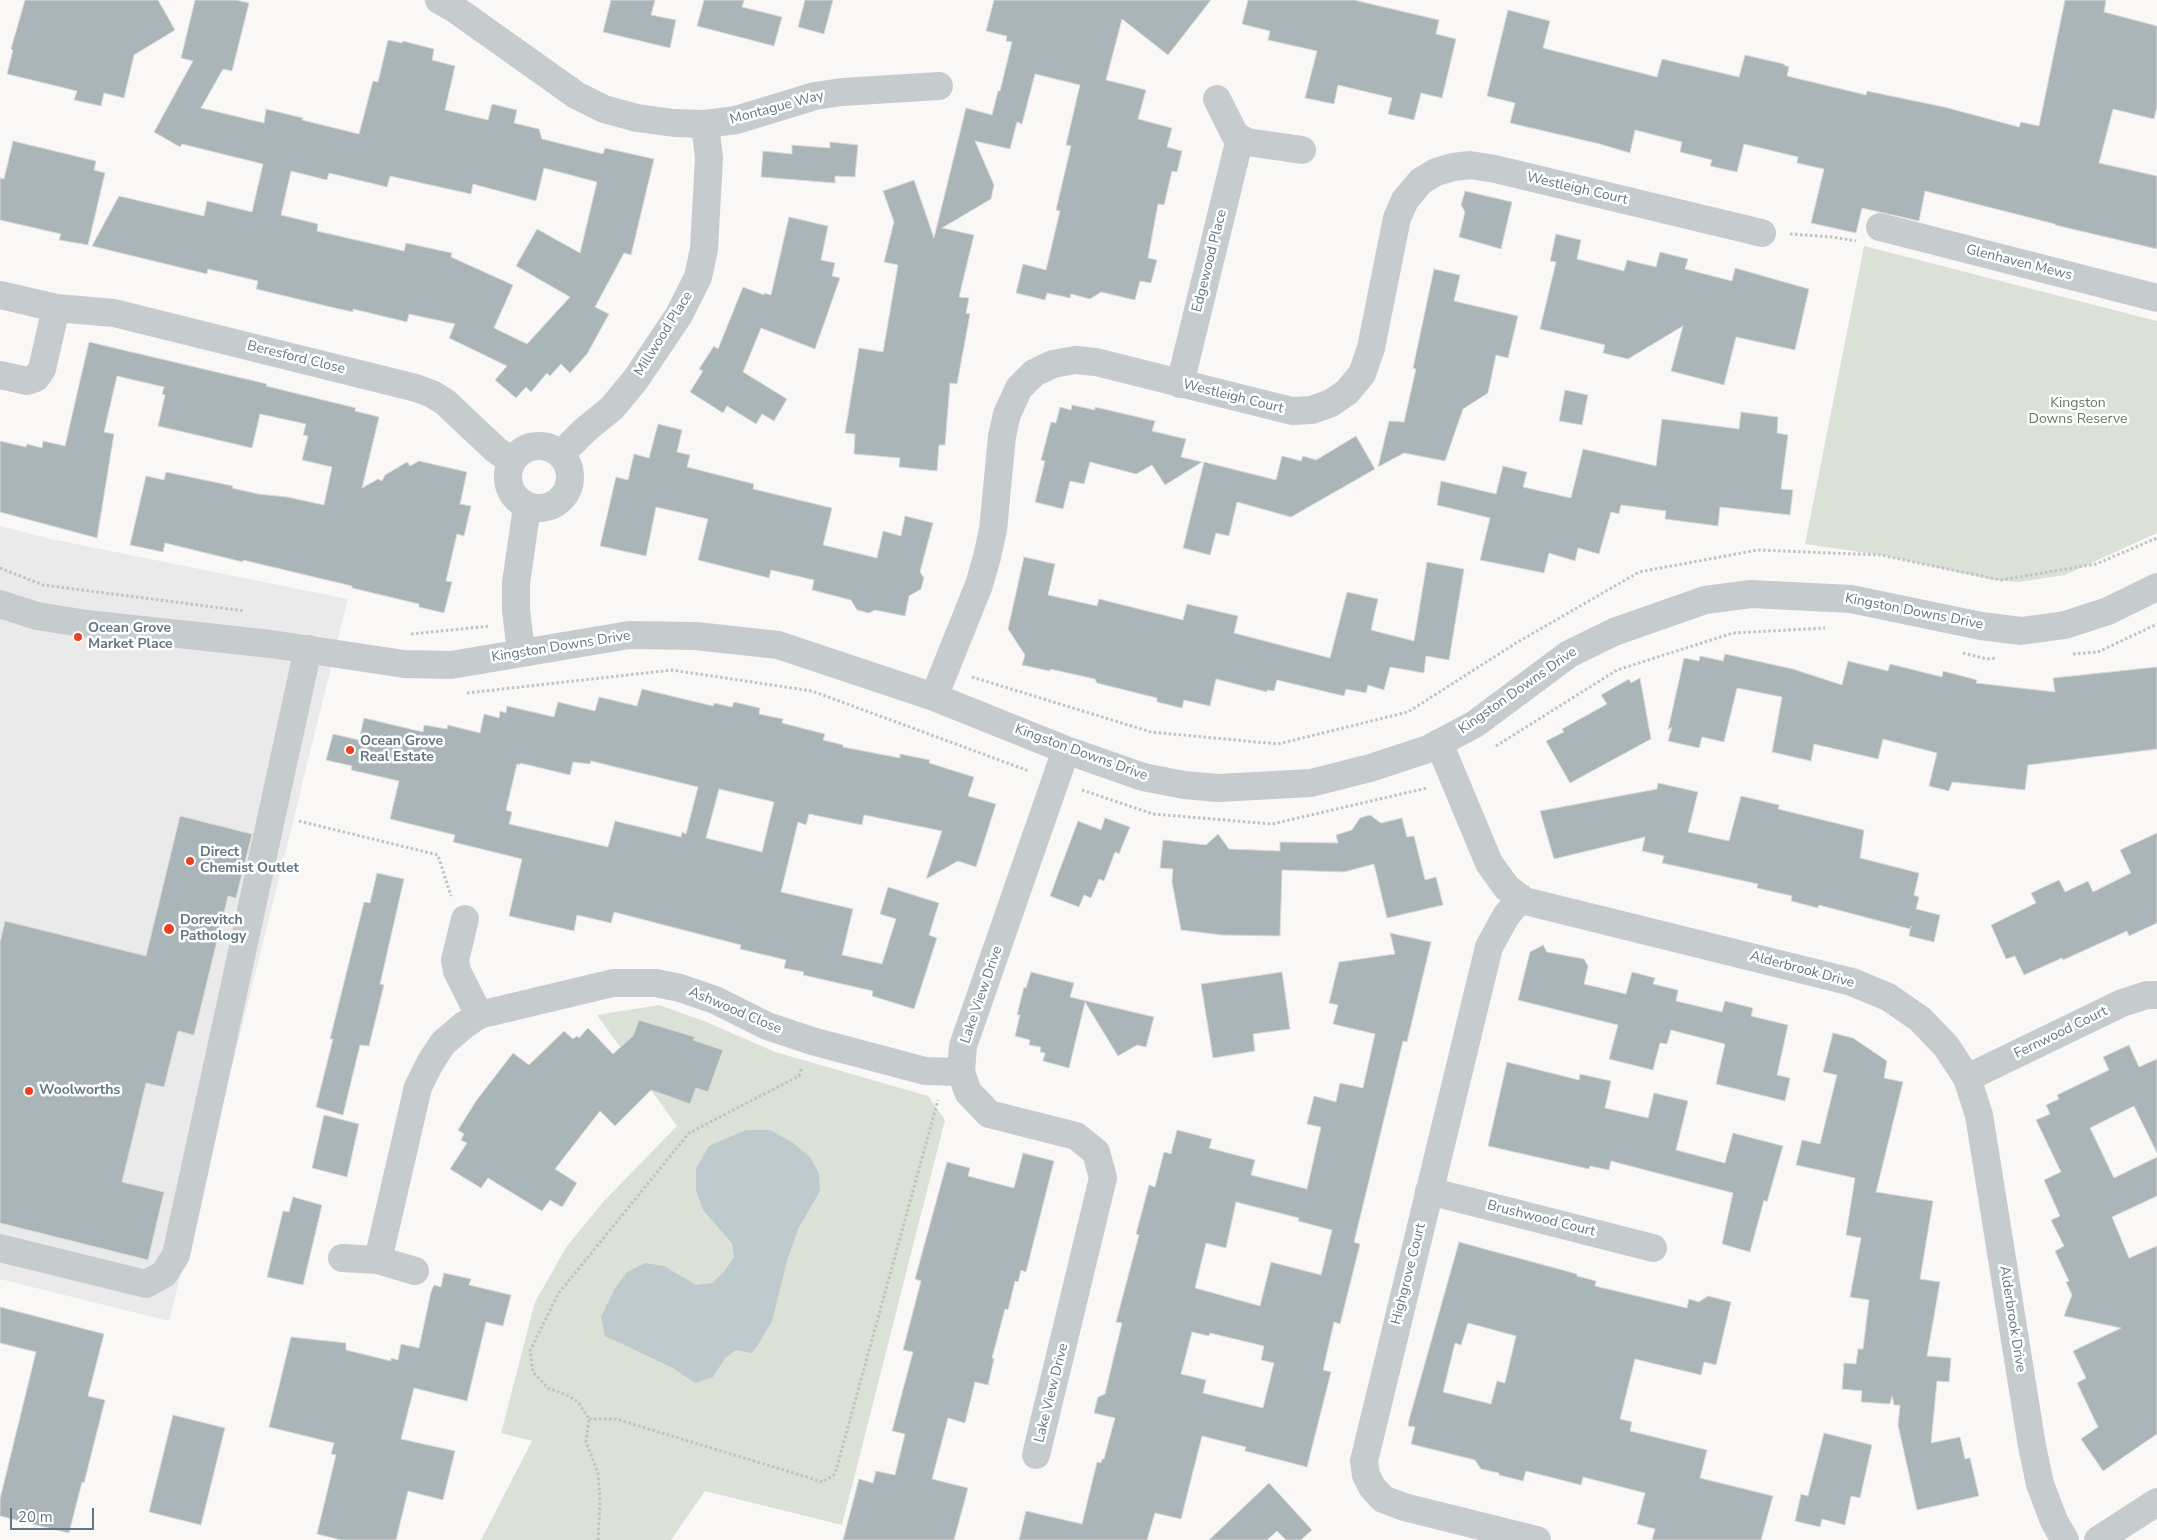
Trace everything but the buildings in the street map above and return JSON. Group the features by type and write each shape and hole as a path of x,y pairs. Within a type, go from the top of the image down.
{"street":[{"name":"Montague Way","path":"440,0 576,95 604,108 637,118 674,123 705,124 736,120 790,103 824,95 939,86"},
{"path":"1217,100 1235,134 1240,138 1247,142 1302,150"},
{"name":"Millwood Place","path":"561,454 585,430 612,408 636,379 679,315 698,277 704,249 709,158 705,124"},
{"name":"Edgewood Place","path":"1180,384 1240,138"},
{"name":"Westleigh Court","path":"934,697 987,557 993,530 1002,436 1007,414 1019,388 1034,373 1054,364 1075,360 1096,362 1292,411 1312,410 1331,403 1347,392 1362,374 1371,348 1397,218 1405,200 1421,181 1436,172 1453,167 1470,165 1495,170 1762,233"},
{"name":"Glenhaven Mews","path":"1869,234 2157,298"},
{"name":"Beresford Close","path":"0,295 56,308 114,313 416,388 432,394 445,402 496,450 512,461"},
{"path":"0,375 28,381 36,378 42,369 56,308"},
{"path":"531,446 546,446 561,454 568,465 572,480 563,498 553,506 539,509 527,506 517,500 510,490 508,475 512,461 531,446"},
{"path":"521,652 517,623 516,583 527,506"},
{"name":"Kingston Downs Drive","path":"0,604 37,616 79,623 271,644 404,664 451,665 629,635 696,636 778,645 934,697 1066,750 1142,777 1184,785 1218,788 1311,783 1370,768 1428,749 1475,724 1569,654 1614,632 1704,600 1751,594 1851,599 1981,626 2021,631 2065,624 2108,611 2157,588"},
{"path":"0,1248 146,1284 164,1274 176,1255 308,650"},
{"name":"Alderbrook Drive","path":"1439,743 1489,863 1506,888 1525,901 1852,982 1888,997 1920,1019 1946,1046 1967,1078 1979,1115 2032,1446 2040,1484 2054,1521 2065,1540"},
{"name":"Lake View Drive","path":"1036,1455 1103,1178 1096,1152 1076,1136 989,1114 968,1092 953,1072 1066,750"},
{"name":"Highgrove Court","path":"1521,898 1506,916 1489,947 1364,1461 1366,1475 1372,1487 1384,1499 1404,1507 1537,1540"},
{"path":"465,918 455,960 456,971 479,1015"},
{"name":"Ashwood Close","path":"378,1260 418,1087 443,1043 479,1015 613,983 648,983 680,988 715,1000 767,1026 812,1040 925,1072 953,1072"},
{"name":"Fernwood Court","path":"1967,1078 2122,1003 2147,995 2157,994"},
{"name":"Brushwood Court","path":"1429,1191 1653,1248"},
{"path":"342,1258 378,1260 415,1271"},
{"path":"2098,1540 2157,1502"}],"path":[{"path":"1762,233 1832,236 1869,234"},
{"path":"946,668 1151,732 1278,744 1408,712 1516,643 1639,572 1758,550 1880,555 2001,580 2096,564 2157,538"},
{"path":"0,568 43,585 248,611"},
{"path":"404,635 517,623"},
{"path":"2070,654 2098,652 2157,624"},
{"path":"1493,748 1617,670 1734,633 1830,628"},
{"path":"1959,652 1987,659 2005,658"},
{"path":"458,694 672,670 812,691 1056,782 1153,814 1272,824 1426,789 1452,774"},
{"path":"272,815 438,855 451,897 465,918"},
{"path":"598,1540 600,1501 598,1473 586,1442 589,1418 578,1402 569,1396 548,1388 533,1372 530,1352 558,1294 689,1133 799,1076 812,1040"},
{"path":"589,1418 616,1419 824,1482 835,1474 953,1072"}],"shaded area":[{"path":"0,526 51,539 348,599 169,1321 0,1279"},
{"path":"746,1130 770,1130 792,1142 810,1157 819,1174 820,1191 798,1229 787,1261 772,1321 758,1345 751,1353 736,1350 725,1358 713,1377 695,1383 673,1368 605,1336 601,1317 614,1290 627,1272 645,1263 664,1266 696,1285 712,1283 724,1272 734,1257 732,1243 703,1210 696,1190 696,1169 709,1146"}],"green space":[{"name":"Kingston Downs Reserve","path":"1864,246 2157,321 2157,533 2065,575 2019,582 1992,580 1887,556 1805,544"},
{"path":"659,1005 704,1021 775,1052 928,1096 945,1120 842,1525 705,1491 671,1540 481,1540 532,1441 501,1433 535,1302 567,1246 604,1201 677,1126 597,1015"}],"place":[{"name":"Ocean Grove Market Place","path":"78,637"},
{"name":"Ocean Grove Real Estate","path":"350,750"},
{"name":"Direct Chemist Outlet","path":"190,861"},
{"name":"Dorevitch Pathology","path":"169,929"},
{"name":"Woolworths","path":"29,1091"}]}
